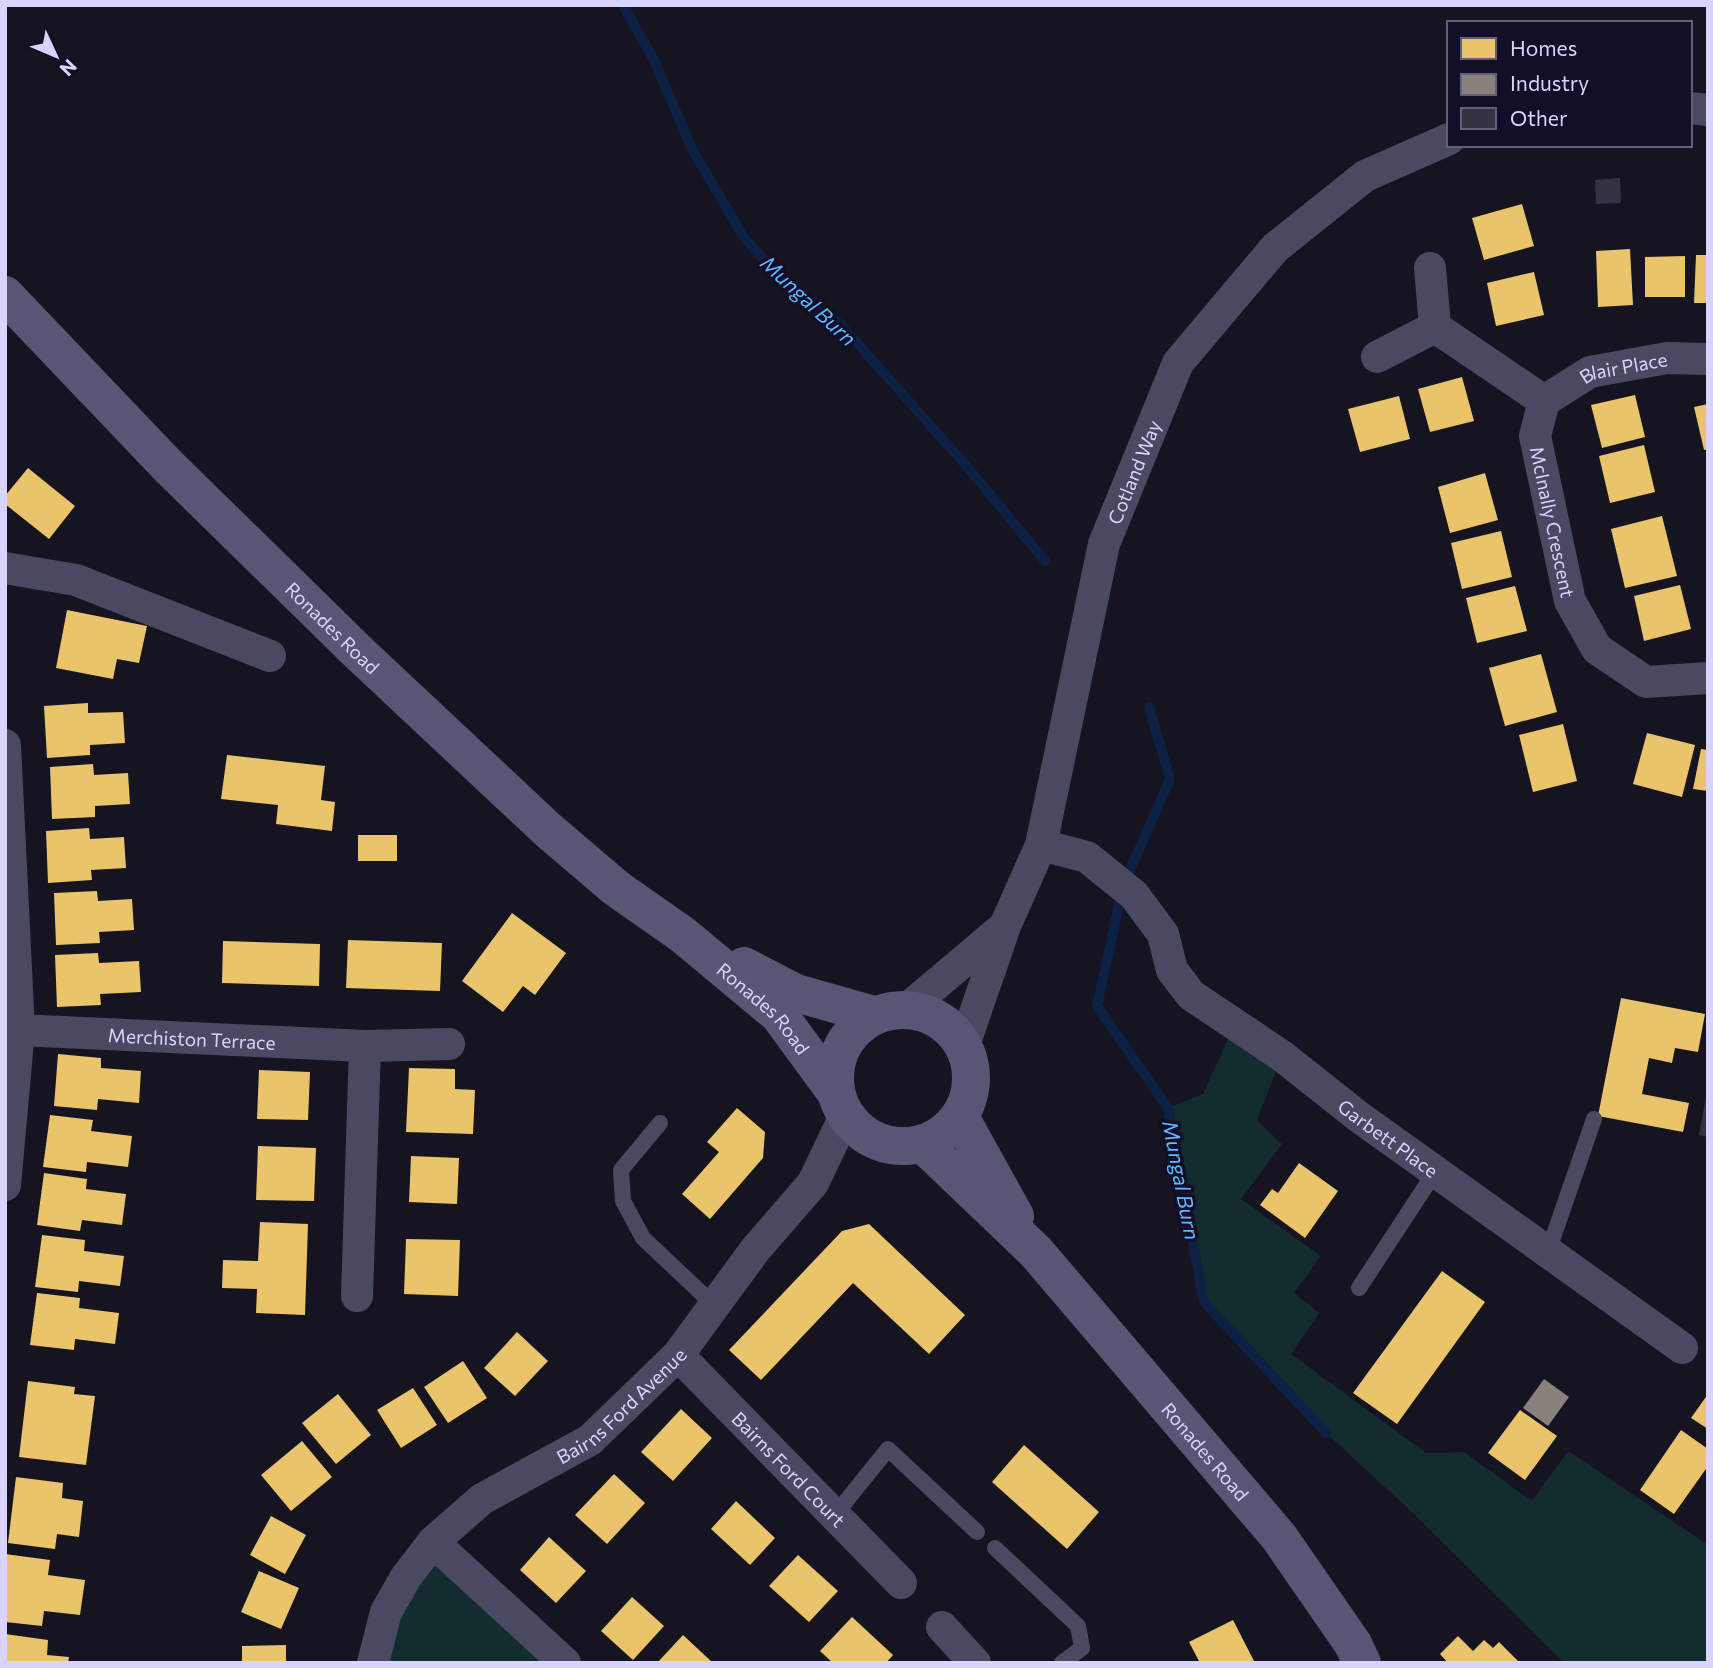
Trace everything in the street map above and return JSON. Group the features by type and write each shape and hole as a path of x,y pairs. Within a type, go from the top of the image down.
{"main road":[{"name":"Ronades Road","path":"5,295 168,466 369,662 548,830 616,888 683,935 779,1015 839,1103"},
{"name":"Ronades Road","path":"683,935 796,993 891,1012"},
{"path":"891,1012 940,1020 964,1045 971,1069 970,1094 960,1117 944,1133 923,1144 898,1147 867,1137 839,1103 836,1059 847,1037 891,1012"},
{"name":"Ronades Road","path":"960,1117 1035,1252"},
{"name":"Ronades Road","path":"923,1144 1035,1252 1279,1536 1353,1644 1362,1663"}],"street":[{"name":"Cotland Way","path":"964,1045 1005,926 1041,845 1104,544 1178,363 1275,248 1365,176 1447,140"},
{"path":"1430,268 1435,327"},
{"path":"1377,357 1435,327"},
{"path":"1435,327 1545,401"},
{"name":"Blair Place","path":"1545,401 1590,372 1667,358 1708,359"},
{"name":"McInally Crescent","path":"1545,401 1535,436 1570,601 1597,649 1646,682 1708,678"},
{"path":"5,568 76,580 270,656"},
{"path":"5,745 19,1030 9,1111 5,1185"},
{"name":"Garbett Place","path":"1041,845 1087,857 1134,895 1163,934 1172,970 1191,995 1282,1056 1359,1117 1682,1348"},
{"name":"Cotland Way","path":"891,1012 1005,926"},
{"name":"Merchiston Terrace","path":"19,1030 365,1046 449,1044"},
{"path":"357,1296 365,1046"},
{"name":"Bairns Ford Avenue","path":"373,1663 386,1612 405,1577 433,1542 482,1499 590,1440 678,1355 755,1250 813,1183 839,1103"},
{"name":"Bairns Ford Court","path":"678,1355 901,1583"},
{"path":"433,1542 565,1663"},
{"path":"942,1627 975,1663"}],"lane":[{"path":"1548,1252 1594,1119"},
{"path":"660,1123 621,1170 622,1201 643,1238 715,1306"},
{"path":"1359,1288 1435,1172"},
{"path":"834,1516 888,1449 977,1532"},
{"path":"995,1548 1078,1626 1082,1648 1062,1663"}],"green space":[{"path":"1234,1026 1282,1056 1257,1120 1282,1144 1241,1199 1321,1256 1294,1293 1319,1313 1291,1354 1426,1453 1464,1452 1532,1501 1568,1451 1708,1545 1708,1663 1564,1663 1413,1513 1326,1433 1204,1302 1168,1108 1203,1094"},
{"path":"433,1542 565,1663 373,1663"}],"building: Homes":[{"path":"1522,204 1534,246 1484,260 1472,218"},
{"path":"1630,249 1633,305 1598,307 1596,251"},
{"path":"1696,255 1708,255 1708,303 1694,303"},
{"path":"1685,256 1685,297 1645,297 1645,257"},
{"path":"1534,272 1544,315 1496,326 1487,283"},
{"path":"1462,377 1474,421 1430,432 1418,389"},
{"path":"1635,395 1645,437 1602,448 1591,405"},
{"path":"1399,396 1410,439 1360,452 1348,409"},
{"path":"1708,404 1708,449 1704,450 1694,407"},
{"path":"1644,445 1655,492 1610,503 1599,456"},
{"path":"28,468 75,506 49,539 5,504 5,496"},
{"path":"1485,473 1498,520 1450,533 1438,487"},
{"path":"1662,516 1677,576 1625,588 1611,529"},
{"path":"1501,531 1512,577 1462,589 1451,543"},
{"path":"1680,585 1691,629 1644,641 1634,596"},
{"path":"1515,586 1527,631 1477,643 1466,598"},
{"path":"67,610 147,626 139,663 117,659 113,679 56,668"},
{"path":"1541,654 1557,712 1505,726 1489,668"},
{"path":"88,703 88,713 123,712 125,743 90,745 90,755 47,758 44,706"},
{"path":"1563,724 1577,781 1533,792 1519,735"},
{"path":"1647,733 1695,745 1682,797 1633,784"},
{"path":"1701,749 1708,750 1708,791 1693,789"},
{"path":"227,755 325,766 321,800 335,802 332,831 276,824 278,805 221,799"},
{"path":"93,764 94,775 128,773 130,804 95,806 95,817 52,819 50,767"},
{"path":"89,828 90,839 124,837 126,868 91,870 92,880 48,883 46,831"},
{"path":"358,835 397,835 397,861 358,861"},
{"path":"97,891 98,901 132,899 134,930 99,932 100,943 56,945 54,893"},
{"path":"512,913 566,953 535,995 523,986 503,1012 462,981"},
{"path":"348,940 442,943 440,991 346,988"},
{"path":"223,941 320,944 319,986 222,983"},
{"path":"98,953 99,963 139,961 141,992 100,994 101,1005 57,1007 55,955"},
{"path":"1621,998 1705,1014 1698,1052 1675,1048 1672,1063 1649,1058 1642,1094 1689,1103 1683,1132 1598,1116"},
{"path":"58,1054 101,1058 101,1068 141,1071 139,1103 98,1099 97,1110 54,1106"},
{"path":"409,1068 455,1069 455,1089 475,1090 473,1134 406,1132"},
{"path":"259,1070 310,1072 308,1120 257,1119"},
{"path":"737,1108 765,1132 763,1158 710,1219 682,1194 719,1152 707,1142"},
{"path":"50,1115 93,1120 91,1131 132,1136 128,1167 87,1162 86,1172 43,1167"},
{"path":"258,1146 316,1148 314,1201 256,1200"},
{"path":"411,1156 459,1158 457,1204 409,1202"},
{"path":"1299,1163 1338,1191 1305,1238 1260,1205 1272,1189 1278,1193"},
{"path":"44,1173 87,1179 86,1189 126,1194 122,1225 82,1220 80,1231 37,1225"},
{"path":"260,1222 308,1224 305,1315 256,1313 257,1289 222,1288 223,1260 258,1261"},
{"path":"869,1224 965,1315 929,1354 853,1283 761,1380 729,1350 842,1231"},
{"path":"42,1235 85,1240 84,1251 124,1256 120,1286 79,1281 78,1292 35,1287"},
{"path":"406,1239 460,1240 458,1296 404,1294"},
{"path":"1442,1271 1485,1302 1397,1424 1353,1393"},
{"path":"37,1293 80,1298 79,1308 119,1313 115,1344 75,1339 74,1350 30,1345"},
{"path":"517,1332 548,1361 515,1396 484,1368"},
{"path":"463,1361 487,1398 448,1423 424,1387"},
{"path":"28,1381 75,1387 74,1394 95,1396 86,1465 19,1457"},
{"path":"413,1388 437,1425 401,1448 377,1410"},
{"path":"338,1394 371,1435 336,1464 302,1423"},
{"path":"1708,1394 1708,1429 1691,1418"},
{"path":"681,1409 712,1438 673,1481 641,1452"},
{"path":"1520,1410 1557,1436 1525,1480 1488,1453"},
{"path":"1681,1430 1708,1449 1708,1466 1674,1514 1640,1490"},
{"path":"302,1441 332,1477 291,1511 261,1475"},
{"path":"1024,1445 1099,1512 1067,1549 992,1482"},
{"path":"614,1474 645,1503 607,1544 575,1515"},
{"path":"16,1477 63,1483 62,1498 83,1501 79,1537 57,1534 55,1549 8,1543"},
{"path":"736,1501 775,1538 750,1565 711,1529"},
{"path":"271,1516 306,1535 285,1574 250,1555"},
{"path":"549,1537 586,1571 556,1603 520,1570"},
{"path":"5,1554 50,1560 48,1575 85,1580 80,1615 44,1611 42,1626 5,1622"},
{"path":"798,1555 838,1591 809,1622 769,1586"},
{"path":"259,1571 299,1588 281,1629 241,1612"},
{"path":"632,1597 664,1626 633,1660 601,1631"},
{"path":"852,1617 893,1655 886,1663 833,1663 820,1651"},
{"path":"1233,1620 1255,1663 1200,1663 1189,1642"},
{"path":"5,1634 48,1640 47,1655 69,1657 68,1663 5,1663"},
{"path":"683,1635 713,1663 657,1663"},
{"path":"1458,1636 1473,1651 1484,1640 1493,1648 1499,1642 1520,1663 1448,1663 1440,1654"},
{"path":"286,1645 286,1663 242,1663 242,1646"}],"building: Industry":[{"path":"1544,1379 1569,1397 1548,1426 1523,1408"}],"building: Other":[{"path":"1620,178 1621,203 1596,204 1595,180"},
{"path":"1708,1097 1708,1137 1699,1135"}],"waterway":[{"name":"Mungal Burn","path":"623,5 654,60 693,151 743,236 777,274 842,326 970,470 1045,561"},
{"name":"Mungal Burn","path":"1149,707 1170,779 1123,886 1097,1006 1168,1108 1204,1302 1326,1433"}]}
